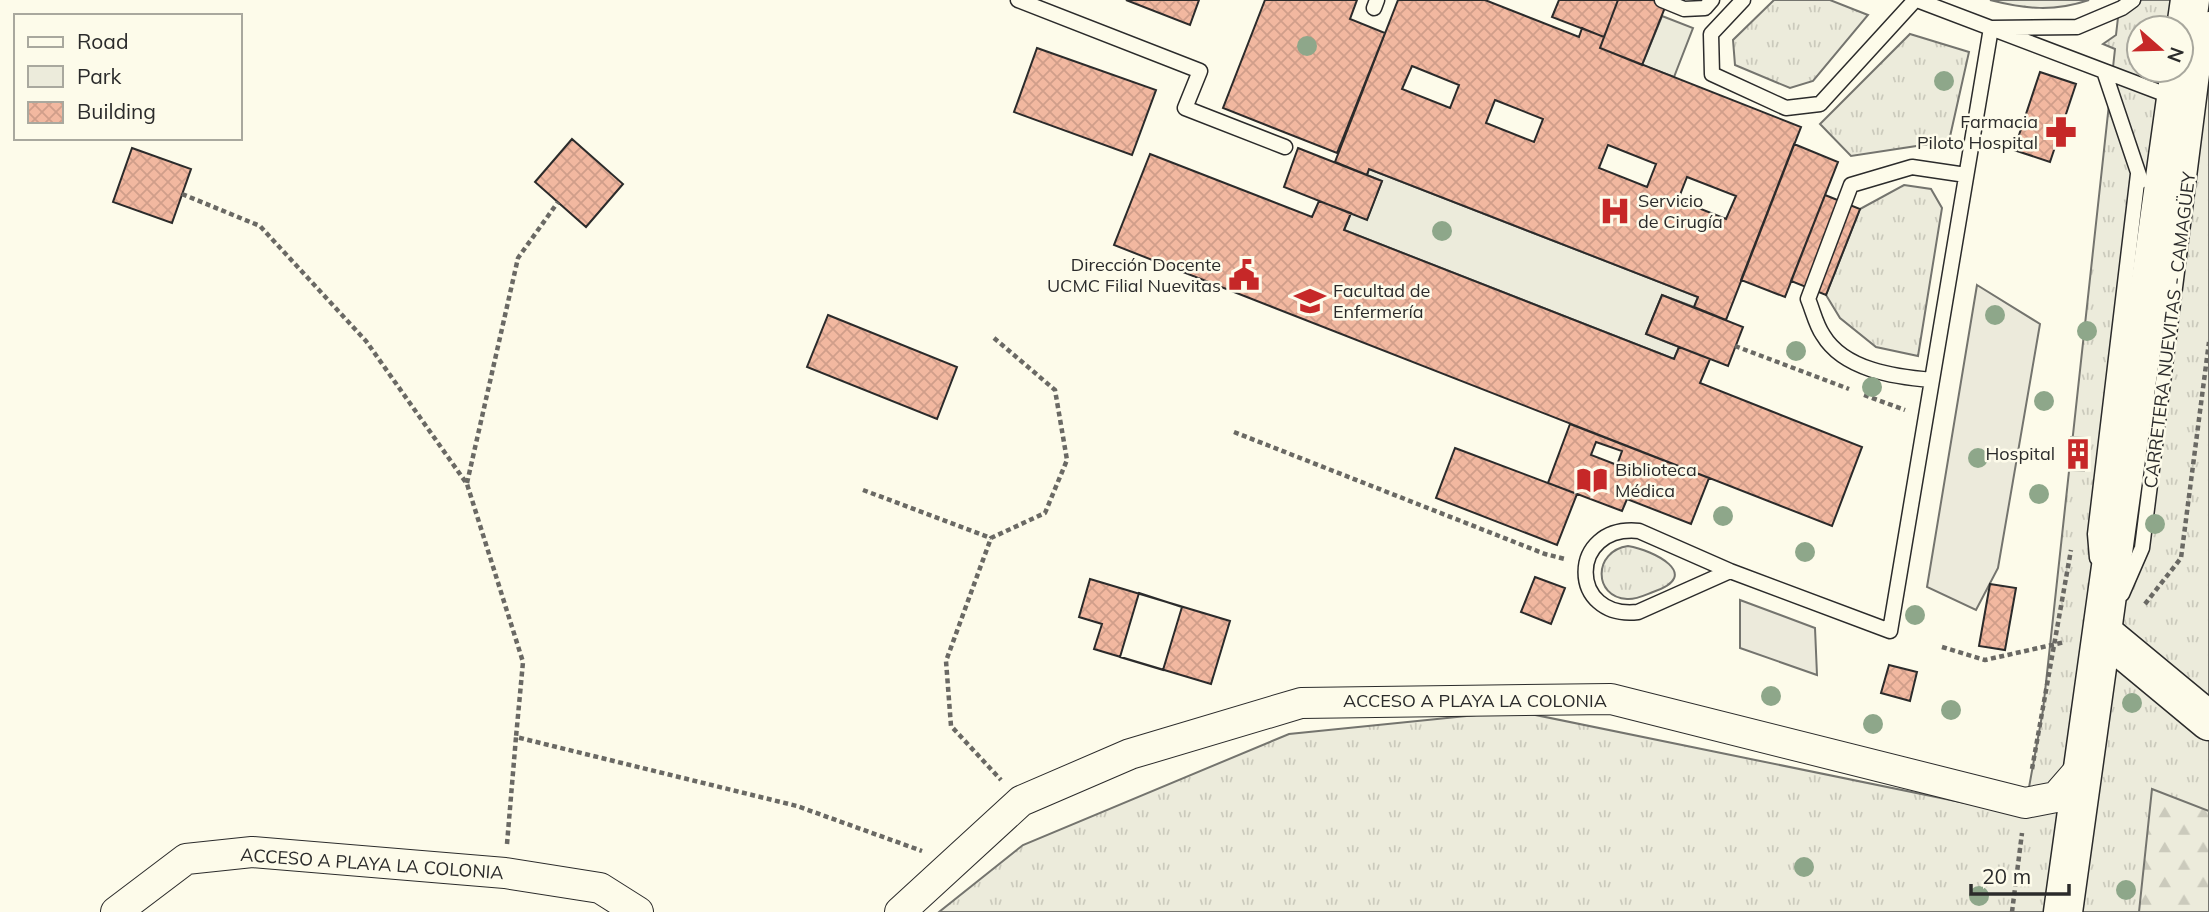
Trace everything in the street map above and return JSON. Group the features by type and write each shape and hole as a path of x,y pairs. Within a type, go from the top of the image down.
{"main road":[{"name":"CARRETERA NUEVITAS - CAMAGÜEY","path":"2063,912 2083,766 2116,643 2158,232 2178,84"},
{"path":"2116,643 2209,721"}],"street":[{"name":"ACCESO A PLAYA LA COLONIA","path":"900,912 1021,801 1130,754 1301,703 1611,699 2025,803 2056,797 2083,766"},
{"name":"ACCESO A PLAYA LA COLONIA","path":"117,912 186,859 252,852 505,873 600,888 638,912"}],"lane":[{"path":"1018,0 1200,71 1185,108 1285,147"},
{"path":"1662,0 1684,9 1705,8 1712,0"},
{"path":"1743,0 1711,34 1712,74 1786,108 1820,104 1916,0 2104,71 2125,73"},
{"path":"1991,28 2077,27 2122,8 2133,0"},
{"name":"CARRETERA NUEVITAS - CAMAGÜEY","path":"2116,643 2142,548 2209,19"},
{"path":"1730,571 1638,612 1624,614 1611,611 1599,603 1590,592 1586,579 1586,565 1591,551 1600,541 1611,532 1625,529 1639,531 1730,571 1890,631 1991,28"},
{"path":"2104,71 2158,232"},
{"path":"1932,380 1894,377 1843,357 1823,336 1808,299 1851,185 1912,167 1966,175"},
{"path":"2116,643 2095,534 2138,174"}],"path":[{"path":"182,194 260,226 366,341 467,484 523,662 505,873"},
{"path":"467,484 518,258 558,202"},
{"path":"994,338 1055,390 1067,460 1045,513 991,538 946,661 951,726 1021,801"},
{"path":"1942,647 1985,660 2116,643 2181,558 2209,342"},
{"path":"1735,346 1849,389"},
{"path":"1862,394 1926,418"},
{"path":"1234,432 1545,554 1586,565"},
{"path":"863,490 991,538"},
{"path":"516,737 797,806 954,862"}],"green space":[{"path":"1774,0 1830,0 1868,15 1813,81 1790,88 1735,65 1733,40"},
{"path":"1990,0 2089,0 2040,8"},
{"path":"2120,0 2209,0 2209,912 939,912 1023,845 1289,734 1516,711 2024,815 2043,710 2115,49 2103,44 2116,35"},
{"path":"1662,16 1693,28 1674,77 1642,65"},
{"path":"1910,34 1969,52 1949,141 1851,156 1820,124"},
{"path":"1369,169 1698,297 1694,307 1662,295 1646,334 1679,347 1674,359 1344,230 1351,213 1367,219 1382,181 1367,175"},
{"path":"1904,185 1931,189 1942,208 1918,356 1876,347 1840,318 1826,295 1860,209"},
{"path":"1628,546 1650,552 1669,564 1674,571 1674,578 1668,585 1630,599 1608,591 1603,583 1603,564 1608,556"},
{"path":"2152,789 2209,811 2209,912 2139,912"}],"shaded area":[{"path":"1977,285 2040,324 1998,568 1976,610 1927,587"},
{"path":"1740,600 1815,628 1817,675 1740,648"}],"building":[{"path":"1126,0 1199,0 1190,25"},
{"path":"1265,0 1357,0 1350,19 1385,33 1337,153 1223,108"},
{"path":"1398,0 1485,0 1579,37 1582,28 1604,37 1600,48 1801,127 1726,320 1694,307 1698,297 1369,169 1367,175 1335,162","holes":["1412,66 1459,85 1450,108 1402,89","1495,100 1543,119 1534,142 1486,123","1608,145 1656,164 1647,187 1599,168","1687,177 1736,196 1726,219 1678,200"]},
{"path":"1559,0 1618,0 1604,37 1552,17"},
{"path":"1618,0 1668,0 1642,65 1600,48"},
{"path":"1037,48 1156,90 1132,155 1014,112"},
{"path":"2040,72 2076,84 2050,162 2014,150"},
{"path":"572,139 623,184 586,227 535,182"},
{"path":"1794,144 1838,162 1785,297 1741,280"},
{"path":"132,148 191,169 172,223 113,202"},
{"path":"1298,148 1382,181 1367,220 1284,187"},
{"path":"1150,154 1312,217 1319,201 1351,213 1344,230 1674,359 1679,347 1710,359 1700,383 1862,447 1832,526 1114,245"},
{"path":"1825,195 1860,209 1826,295 1791,281"},
{"path":"1662,295 1743,327 1728,366 1646,334"},
{"path":"828,315 957,367 937,419 807,367"},
{"path":"1570,424 1709,478 1691,524 1627,499 1622,511 1548,483","holes":["1596,442 1622,451 1617,465 1591,455"]},
{"name":"Hospital","path":"2071,437 2087,438 2084,471 2068,470"},
{"path":"1455,448 1577,494 1557,545 1436,498"},
{"path":"1535,577 1565,588 1551,624 1521,612"},
{"path":"1090,579 1230,621 1211,684 1094,649 1102,624 1079,617"},
{"path":"1990,584 2016,588 2005,650 1979,646"},
{"path":"1139,593 1182,607 1163,670 1120,657"},
{"path":"1889,665 1917,672 1910,701 1881,693"}],"place":[{"name":"Farmacia Piloto Hospital","path":"2061,132"},
{"name":"Servicio de Cirugía","path":"1615,211"},
{"name":"Dirección Docente UCMC Filial Nuevitas","path":"1244,275"},
{"name":"Facultad de Enfermería","path":"1310,301"},
{"name":"Hospital","path":"2078,454"},
{"name":"Biblioteca Médica","path":"1592,480"}]}
